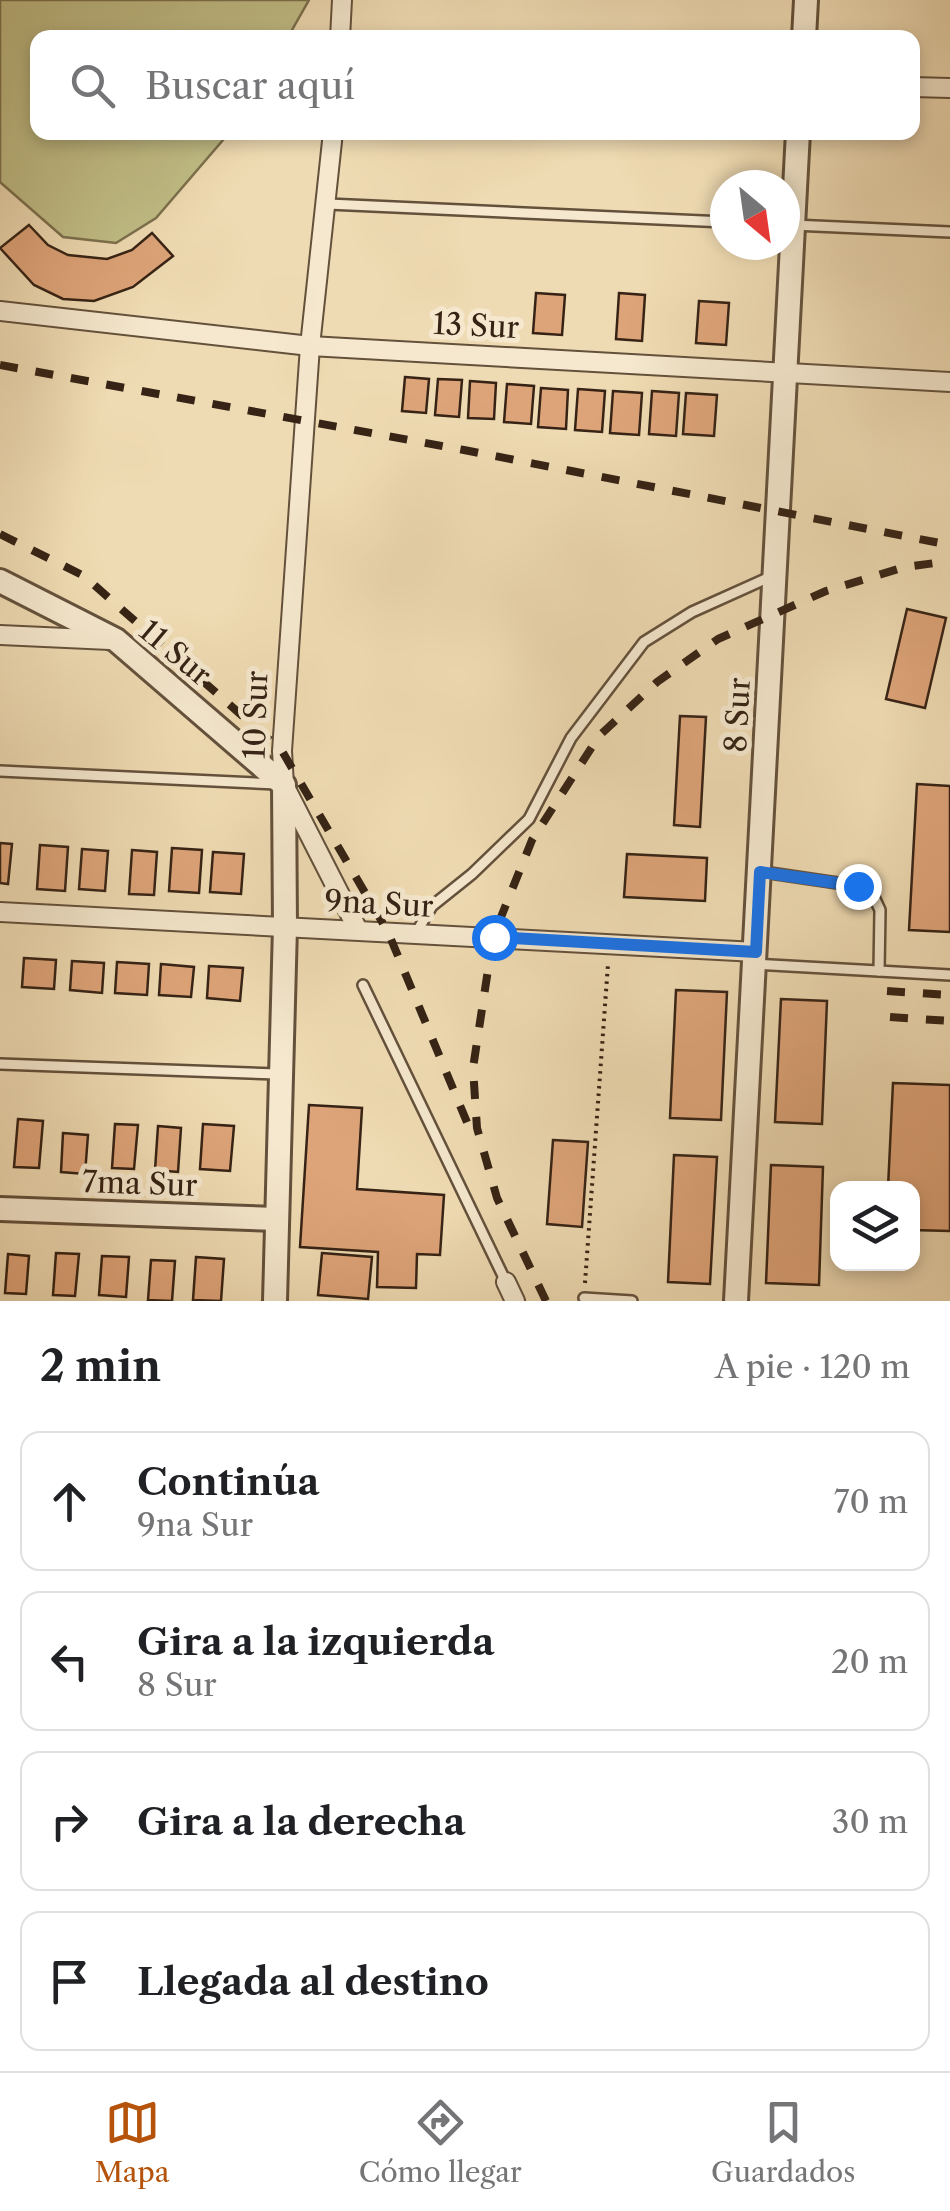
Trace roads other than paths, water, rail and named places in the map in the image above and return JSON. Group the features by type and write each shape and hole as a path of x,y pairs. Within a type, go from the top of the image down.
{"street":[{"path":"340,30 342,0"},
{"path":"804,30 806,0"},
{"path":"920,86 950,88"},
{"name":"10 Sur","path":"275,1301 285,927 282,751 310,346 332,140"},
{"name":"8 Sur","path":"794,170 797,140"},
{"name":"8 Sur","path":"736,1301 788,260"},
{"name":"13 Sur","path":"0,311 310,346 950,382"},
{"path":"0,581 116,640"},
{"name":"11 Sur","path":"0,635 116,640 284,785"},
{"path":"284,785 358,930"},
{"name":"9na Sur","path":"0,912 610,944 755,958"},
{"name":"7ma Sur","path":"0,1208 277,1219"},
{"path":"506,1282 516,1301"}],"lane":[{"path":"328,204 710,221"},
{"path":"800,225 950,232"},
{"path":"416,933 432,906 472,874 528,819 571,738 644,642 692,612 774,575"},
{"path":"0,771 284,785"},
{"path":"760,872 858,886 874,898 880,910 879,971"},
{"path":"755,958 950,975"},
{"path":"363,985 506,1282"},
{"path":"0,1064 280,1074"},
{"path":"584,1298 632,1301"}],"railway":[{"path":"0,365 950,545"},
{"path":"0,534 84,576 282,751 388,932 471,1132"},
{"path":"546,1301 497,1198 477,1128 473,1068 493,937 532,840 599,736 657,682 718,639 826,591 905,567 950,561"},
{"path":"887,991 950,995"},
{"path":"890,1017 950,1021"}]}
